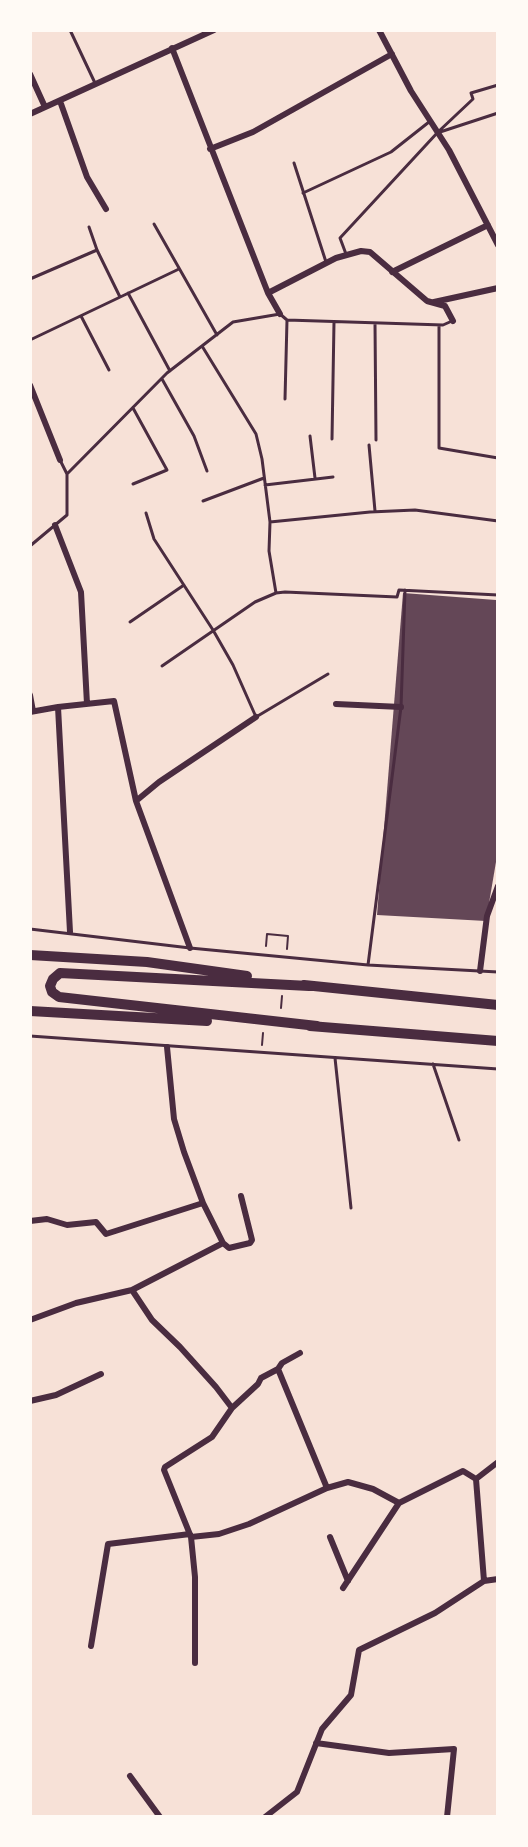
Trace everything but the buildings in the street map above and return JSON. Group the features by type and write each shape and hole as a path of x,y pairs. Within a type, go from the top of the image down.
{"highway":[{"path":"30,955 147,962 309,986 498,1005"},
{"path":"309,986 60,973 52,979 50,986 52,992 59,997 317,1026 498,1041"},
{"path":"30,1011 317,1026"}],"street":[{"path":"30,114 214,30"},
{"path":"379,30 411,91 438,132 498,245"},
{"path":"172,48 268,293 280,314"},
{"path":"210,149 253,132 392,54"},
{"path":"30,74 45,107"},
{"path":"60,101 87,177 106,209"},
{"path":"392,272 488,225"},
{"path":"268,293 346,255 361,251 370,252 431,303 445,306 453,321"},
{"path":"431,303 498,288"},
{"path":"30,385 60,460"},
{"path":"55,525 81,592 87,704"},
{"path":"30,694 31,711 114,701 136,801 190,948"},
{"path":"336,704 400,707"},
{"path":"58,707 70,932"},
{"path":"136,801 159,782 256,717"},
{"path":"480,971 487,916 498,886"},
{"path":"167,1047 174,1119 184,1152 203,1203 223,1243 229,1248 252,1240 241,1196"},
{"path":"30,1221 47,1220 67,1225 96,1222 106,1234 203,1203"},
{"path":"30,1320 76,1303 132,1290 223,1243"},
{"path":"132,1290 152,1320 188,1355 232,1408"},
{"path":"195,1663 195,1577 190,1536 164,1470 165,1467 212,1437 232,1408 258,1384 261,1378 278,1370 282,1363 300,1353"},
{"path":"278,1370 327,1488"},
{"path":"30,1401 56,1395 101,1374"},
{"path":"476,1479 498,1462"},
{"path":"343,1588 399,1503 464,1471 476,1479"},
{"path":"476,1479 484,1581"},
{"path":"91,1646 108,1544 219,1534 249,1524 327,1488 348,1482 373,1489 399,1503"},
{"path":"330,1537 348,1581"},
{"path":"265,1817 297,1792 322,1729 351,1695 359,1650 435,1613 484,1581 498,1579"},
{"path":"316,1743 389,1753 454,1749 447,1817"},
{"path":"130,1776 160,1817"}],"lane":[{"path":"70,30 95,84"},
{"path":"346,255 340,238 438,132 473,99 471,93 498,85"},
{"path":"438,132 498,112"},
{"path":"303,193 391,152 431,121"},
{"path":"294,163 326,264"},
{"path":"154,224 217,335"},
{"path":"89,227 97,250 120,297"},
{"path":"30,279 97,250"},
{"path":"30,340 179,269"},
{"path":"128,293 170,371"},
{"path":"67,474 170,371 233,322 280,314 287,320 334,322 439,325 453,321"},
{"path":"81,316 110,370"},
{"path":"285,399 287,320"},
{"path":"332,439 334,322"},
{"path":"375,323 376,440"},
{"path":"439,325 439,448 498,458"},
{"path":"202,346 256,434 270,522 269,551 276,593"},
{"path":"162,379 194,436 207,471"},
{"path":"133,408 167,470 133,484"},
{"path":"310,436 315,478"},
{"path":"369,445 375,512"},
{"path":"30,546 67,515 67,474 60,460"},
{"path":"265,485 333,477"},
{"path":"203,501 234,487 264,478"},
{"path":"270,522 415,510 498,522"},
{"path":"146,513 154,539 233,664 256,717 328,674"},
{"path":"130,622 184,585"},
{"path":"162,666 255,602 276,593 397,597 399,590 405,590 498,595"},
{"path":"368,965 400,707 405,590"},
{"path":"30,929 190,948 368,965 498,972"},
{"path":"30,1036 498,1069"},
{"path":"335,1058 351,1208"},
{"path":"434,1064 459,1140"}],"path":[{"path":"265,954 267,934 288,936"},
{"path":"261,1053 264,1024"}]}
